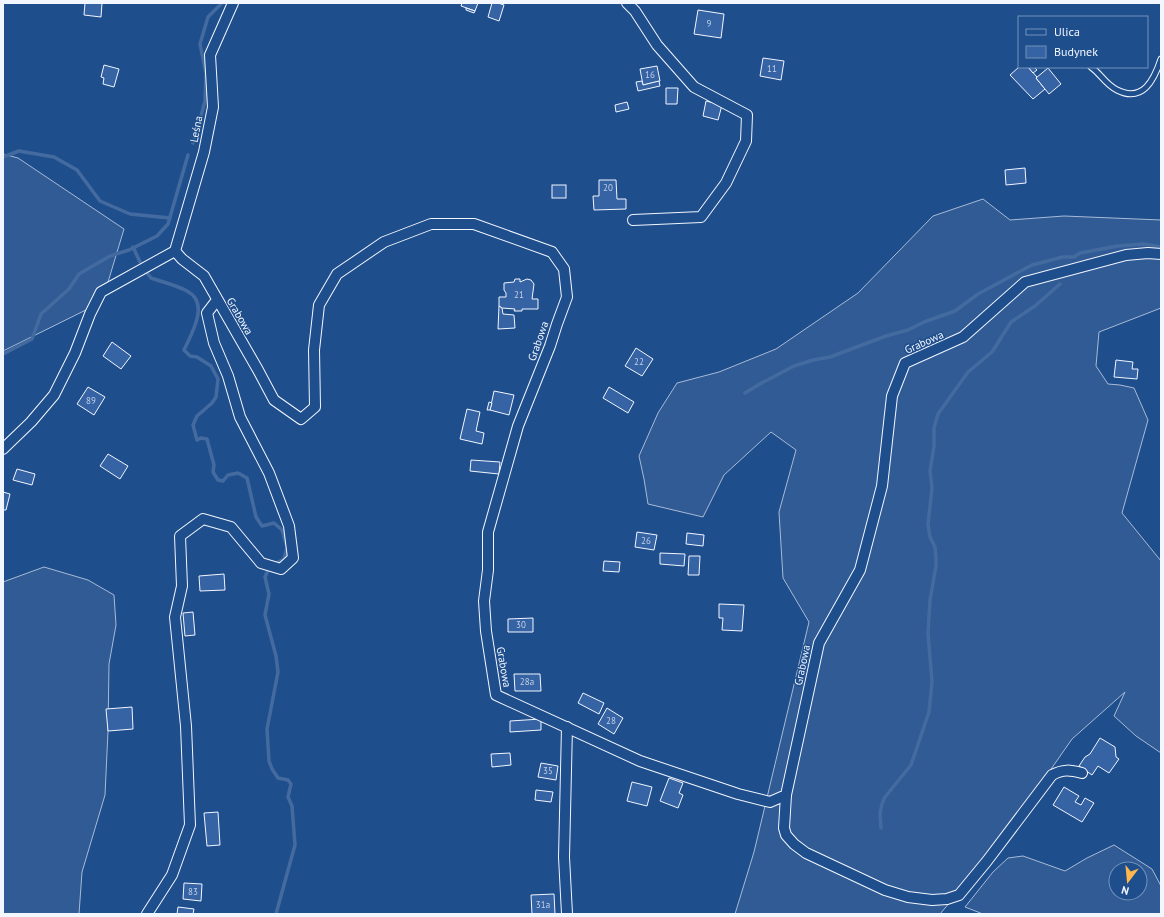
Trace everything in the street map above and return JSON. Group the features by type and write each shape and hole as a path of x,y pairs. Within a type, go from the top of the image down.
{"street":[{"name":"Leśna","path":"179,255 204,152 213,107 210,55 233,3"},
{"path":"627,3 635,11 657,45 694,87 747,115 746,141 726,183 701,216 633,220"},
{"name":"Grabowa","path":"179,255 204,276 274,400 301,419 315,407 314,350 319,305 337,274 384,242 431,224 474,224 552,252 564,269 567,297 550,346 518,426 488,532 488,570 484,601 486,631 496,695 640,761 738,794 770,802 786,795 819,643 860,570 882,486 892,396 905,363 963,337 1025,282 1126,255 1148,253 1161,254"},
{"path":"3,449 31,422 54,395 75,353 100,292 179,255"},
{"path":"147,914 172,875 190,825 186,726 175,617 182,586 180,536 203,519 231,527 261,563 281,569 293,558 289,526 269,473 240,417 228,376 214,343 207,313 217,300"},
{"path":"567,727 564,857 567,914"},
{"path":"786,795 784,828 786,834 794,844 806,854 885,890 932,900 947,899 959,895 987,861 1052,775 1059,771 1069,770 1082,773"}],"lane":[{"path":"1091,68 1116,90 1129,94 1140,92 1150,84 1156,74 1161,59"}],"shaded area":[{"path":"3,154 18,158 124,229 102,302 3,351"},
{"path":"983,199 1010,220 1064,216 1161,220 1161,308 1099,332 1096,366 1108,384 1134,388 1148,420 1122,513 1161,561 1161,753 1136,736 1114,716 1125,692 1072,739 1001,841 940,914 735,914 754,852 809,622 783,578 779,512 796,450 771,432 724,475 703,517 648,504 639,456 658,413 677,383 719,372 776,349 858,293 933,216"},
{"path":"44,567 88,580 114,595 116,625 109,664 105,795 82,872 79,914 3,914 3,582"},
{"path":"1114,845 1139,861 1108,861 1108,901 1148,901 1148,866 1152,869 1161,886 1161,914 983,914 965,907 993,872 1008,858 1023,856 1065,871"}],"building":[{"path":"85,3 102,3 101,17 84,15"},
{"path":"462,3 478,3 475,11 461,6"},
{"path":"492,3 504,5 499,21 488,17"},
{"path":"466,8 475,11 474,13 466,10"},
{"path":"698,10 724,14 721,38 694,34"},
{"path":"763,58 784,61 781,80 760,76"},
{"path":"104,65 119,69 114,87 103,84 104,78 101,77"},
{"path":"657,66 660,81 643,85 640,69"},
{"path":"1018,68 1029,68 1045,89 1033,99 1010,75"},
{"path":"1029,68 1035,68 1037,70 1033,73"},
{"path":"1048,68 1061,84 1049,94 1036,78"},
{"path":"642,81 643,85 659,81 660,86 638,91 636,82"},
{"path":"666,88 678,88 677,104 666,104"},
{"path":"706,101 722,105 718,120 703,116"},
{"path":"627,102 629,109 616,112 615,105"},
{"path":"1025,168 1026,183 1006,185 1005,170"},
{"path":"599,180 616,180 617,199 626,199 626,209 594,210 593,196 599,196"},
{"path":"552,185 566,185 566,198 552,198"},
{"path":"515,279 520,279 520,282 527,279 531,280 534,284 532,299 538,299 538,309 522,309 522,311 514,311 515,309 502,308 499,306 499,297 506,297 504,283 514,282"},
{"path":"499,306 502,308 503,314 514,315 515,328 498,329"},
{"path":"112,342 131,356 121,369 103,356"},
{"path":"636,348 653,359 642,376 625,366"},
{"path":"1116,360 1133,362 1132,369 1138,369 1137,379 1114,377"},
{"path":"88,387 105,397 94,415 77,404"},
{"path":"609,387 634,402 628,413 603,398"},
{"path":"494,391 514,395 509,415 490,410"},
{"path":"489,402 492,403 490,410 487,410"},
{"path":"467,409 480,412 476,431 484,433 482,444 460,439"},
{"path":"108,454 128,466 120,479 100,466"},
{"path":"471,460 500,462 499,474 470,471"},
{"path":"17,469 35,474 32,485 13,480"},
{"path":"3,492 10,494 6,510 3,510"},
{"path":"637,532 657,535 654,550 635,547"},
{"path":"687,533 704,535 703,546 686,544"},
{"path":"660,553 685,554 684,566 660,564"},
{"path":"689,556 700,556 699,575 688,575"},
{"path":"604,561 620,562 619,572 603,571"},
{"path":"224,574 225,590 200,591 199,576"},
{"path":"719,604 744,605 742,631 722,630 723,618 719,618"},
{"path":"193,612 195,635 185,636 183,613"},
{"path":"533,618 533,632 508,632 508,619"},
{"path":"514,674 540,674 541,691 515,691"},
{"path":"583,693 604,703 599,714 578,703"},
{"path":"132,707 133,729 108,731 106,709"},
{"path":"607,708 623,718 614,734 598,724"},
{"path":"541,719 541,730 510,732 510,721"},
{"path":"1100,738 1115,747 1116,757 1119,759 1109,773 1098,766 1092,775 1079,766 1085,757 1090,754"},
{"path":"510,753 511,765 492,767 491,754"},
{"path":"541,763 558,766 556,780 538,777"},
{"path":"669,778 683,783 679,793 683,795 678,808 660,801"},
{"path":"632,782 652,787 647,806 627,801"},
{"path":"1064,787 1079,796 1075,802 1081,805 1085,798 1094,803 1082,822 1053,805"},
{"path":"536,790 553,792 551,802 535,800"},
{"path":"218,812 220,845 207,846 204,813"},
{"path":"184,883 202,884 201,901 183,899"},
{"path":"554,894 555,914 532,914 531,895"},
{"path":"178,907 194,909 193,914 177,914"}],"waterway":[{"path":"193,143 205,101 206,74 200,44 208,17 222,3"},
{"path":"3,157 19,151 54,157 77,170 100,201 130,214 170,218"},
{"path":"3,354 32,339 41,314 69,289 79,274 110,256 129,250 157,236 168,224 188,155"},
{"path":"745,393 794,366 813,360 830,357 886,336 908,330 924,322 955,311 978,294 1032,265 1063,257 1074,257 1080,253 1118,246 1144,244 1161,247"},
{"path":"133,247 140,262"},
{"path":"147,273 151,278 174,285 194,296 198,310 197,319 195,327 184,350 190,356 197,357 211,366 218,379 216,397 212,403 197,416 193,425 197,440 201,438 207,439 214,465 213,472 218,480 223,481 228,475 238,473 247,478 256,517 262,526 274,523 282,530 287,547 284,559 276,563"},
{"path":"881,828 880,813 882,804 885,797 911,765 929,712 932,682 928,633 930,600 936,566 936,557 935,547 930,537 928,524 932,488 930,471 934,446 934,428 938,414 968,372 992,352 1011,322 1035,306 1060,284"},
{"path":"268,570 265,577 269,594 265,615 276,656 278,672 267,729 269,761 278,778 288,780 291,784 288,797 292,806 295,845 276,914"}]}
